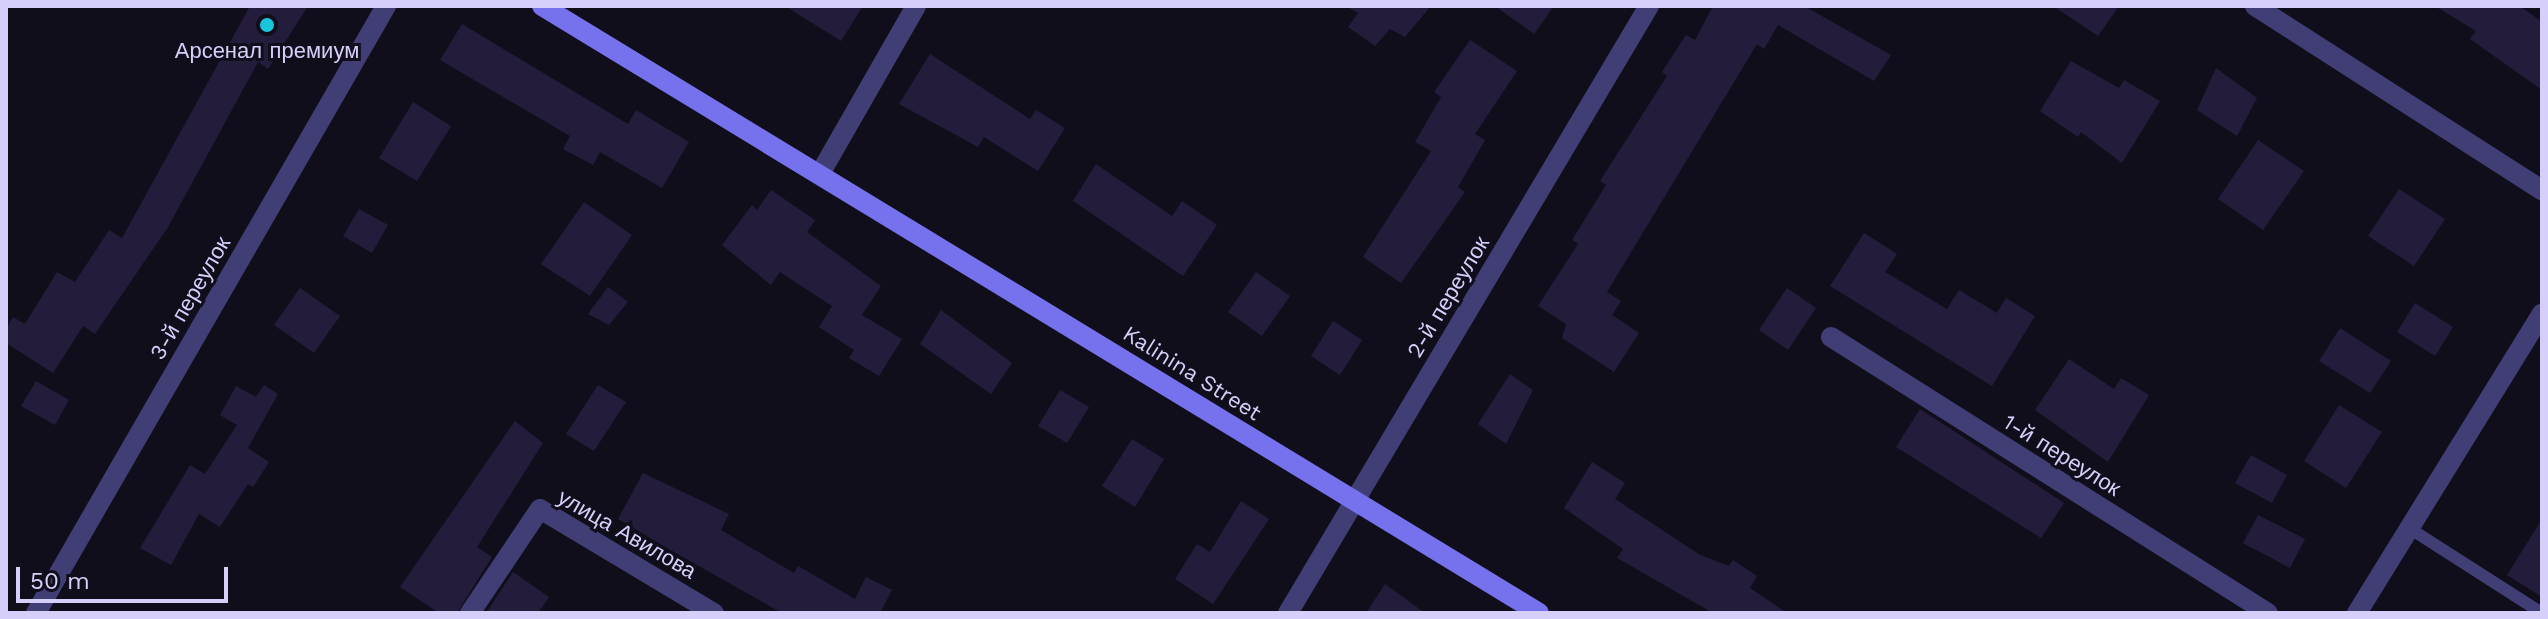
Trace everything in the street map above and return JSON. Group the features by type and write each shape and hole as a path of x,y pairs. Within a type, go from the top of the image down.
{"main road":[{"name":"Kalinina Street","path":"542,6 821,172 1539,613"}],"street":[{"name":"3-й переулок","path":"36,613 386,6"},
{"path":"821,172 916,6"},
{"name":"2-й переулок","path":"1288,613 1649,6"},
{"path":"2255,6 2542,190"},
{"path":"2357,613 2542,314"},
{"name":"1-й переулок","path":"1831,337 2268,613"},
{"name":"улица Авилова","path":"470,613 540,509 714,613"}],"lane":[{"path":"2409,528 2542,613"}],"building":[{"path":"250,6 308,6 268,69 258,62 168,227 95,334 83,326 53,373 6,343 6,329 13,317 25,324 57,272 75,282 109,230 122,238"},
{"path":"785,6 863,6 841,41"},
{"path":"1346,6 1431,6 1405,37 1390,29 1375,46 1348,27 1358,13"},
{"path":"1495,6 1554,6 1534,34"},
{"path":"1713,6 1804,6 1891,55 1874,81 1778,25 1764,49 1757,44 1607,292 1621,301 1612,315 1639,333 1614,372 1562,338 1566,324 1538,306 1578,244 1572,240 1606,185 1600,181 1667,76 1662,72 1686,35 1695,40"},
{"path":"2053,6 2119,6 2098,36"},
{"path":"2435,6 2520,6 2542,22 2542,90 2470,39 2476,31"},
{"path":"462,24 628,124 636,110 689,142 662,188 600,152 593,165 563,149 570,136 440,60"},
{"path":"1470,40 1517,71 1475,134 1485,140 1458,187 1465,192 1401,283 1363,257 1431,151 1415,142 1441,97 1434,92"},
{"path":"930,54 1030,119 1036,110 1065,128 1038,171 984,137 978,147 899,104"},
{"path":"2071,61 2119,88 2124,80 2160,101 2122,163 2081,132 2078,137 2040,111"},
{"path":"2216,68 2257,98 2237,136 2197,110"},
{"path":"413,102 451,126 417,181 379,158"},
{"path":"2258,140 2304,171 2263,230 2218,199"},
{"path":"1096,164 1172,216 1182,201 1217,225 1183,276 1073,201"},
{"path":"2399,189 2445,219 2414,266 2368,236"},
{"path":"771,190 815,220 807,232 881,286 862,315 902,339 879,376 849,358 854,350 819,327 832,306 780,272 771,285 722,245 752,205 757,210"},
{"path":"584,202 632,235 590,296 541,264"},
{"path":"359,209 388,225 372,253 343,236"},
{"path":"1864,233 1897,254 1885,272 1947,309 1959,290 1997,313 2006,298 2035,316 1992,386 1830,286"},
{"path":"1256,272 1290,296 1262,336 1228,312"},
{"path":"608,287 628,302 609,325 588,314"},
{"path":"300,288 340,316 314,353 274,325"},
{"path":"1787,288 1816,308 1788,350 1759,330"},
{"path":"2415,303 2453,327 2435,356 2397,332"},
{"path":"941,310 1012,363 991,394 920,344"},
{"path":"1333,321 1362,340 1340,375 1311,356"},
{"path":"2340,328 2391,361 2370,393 2319,361"},
{"path":"2069,359 2114,389 2121,378 2149,395 2108,462 2035,410"},
{"path":"1510,374 1533,390 1506,444 1478,424"},
{"path":"36,381 69,400 55,425 21,406"},
{"path":"264,385 278,394 248,448 269,462 253,487 248,484 220,527 199,514 171,565 140,548 190,465 205,474 237,425 220,415 236,386 256,397"},
{"path":"598,385 626,402 594,451 566,434"},
{"path":"1060,390 1089,407 1067,443 1038,426"},
{"path":"2339,405 2382,432 2346,488 2304,461"},
{"path":"1920,409 2064,503 2041,538 1896,447"},
{"path":"515,421 543,443 477,547 492,557 457,613 439,613 400,587"},
{"path":"1132,439 1164,459 1135,507 1102,486"},
{"path":"2251,455 2287,475 2272,503 2235,483"},
{"path":"1592,462 1625,483 1615,499 1700,555 1729,566 1733,560 1757,576 1750,588 1787,613 1713,613 1617,558 1623,549 1564,508"},
{"path":"643,473 729,514 721,530 794,573 798,566 855,599 866,577 892,590 880,613 782,613 618,519"},
{"path":"1241,501 1269,519 1213,604 1175,579 1197,544 1210,552"},
{"path":"2258,515 2305,539 2290,568 2243,543"},
{"path":"2542,519 2542,597 2507,575"},
{"path":"513,572 549,597 538,613 486,613"},
{"path":"1385,584 1425,613 1366,613"}],"place":[{"name":"Арсенал премиум","path":"267,25"}]}
